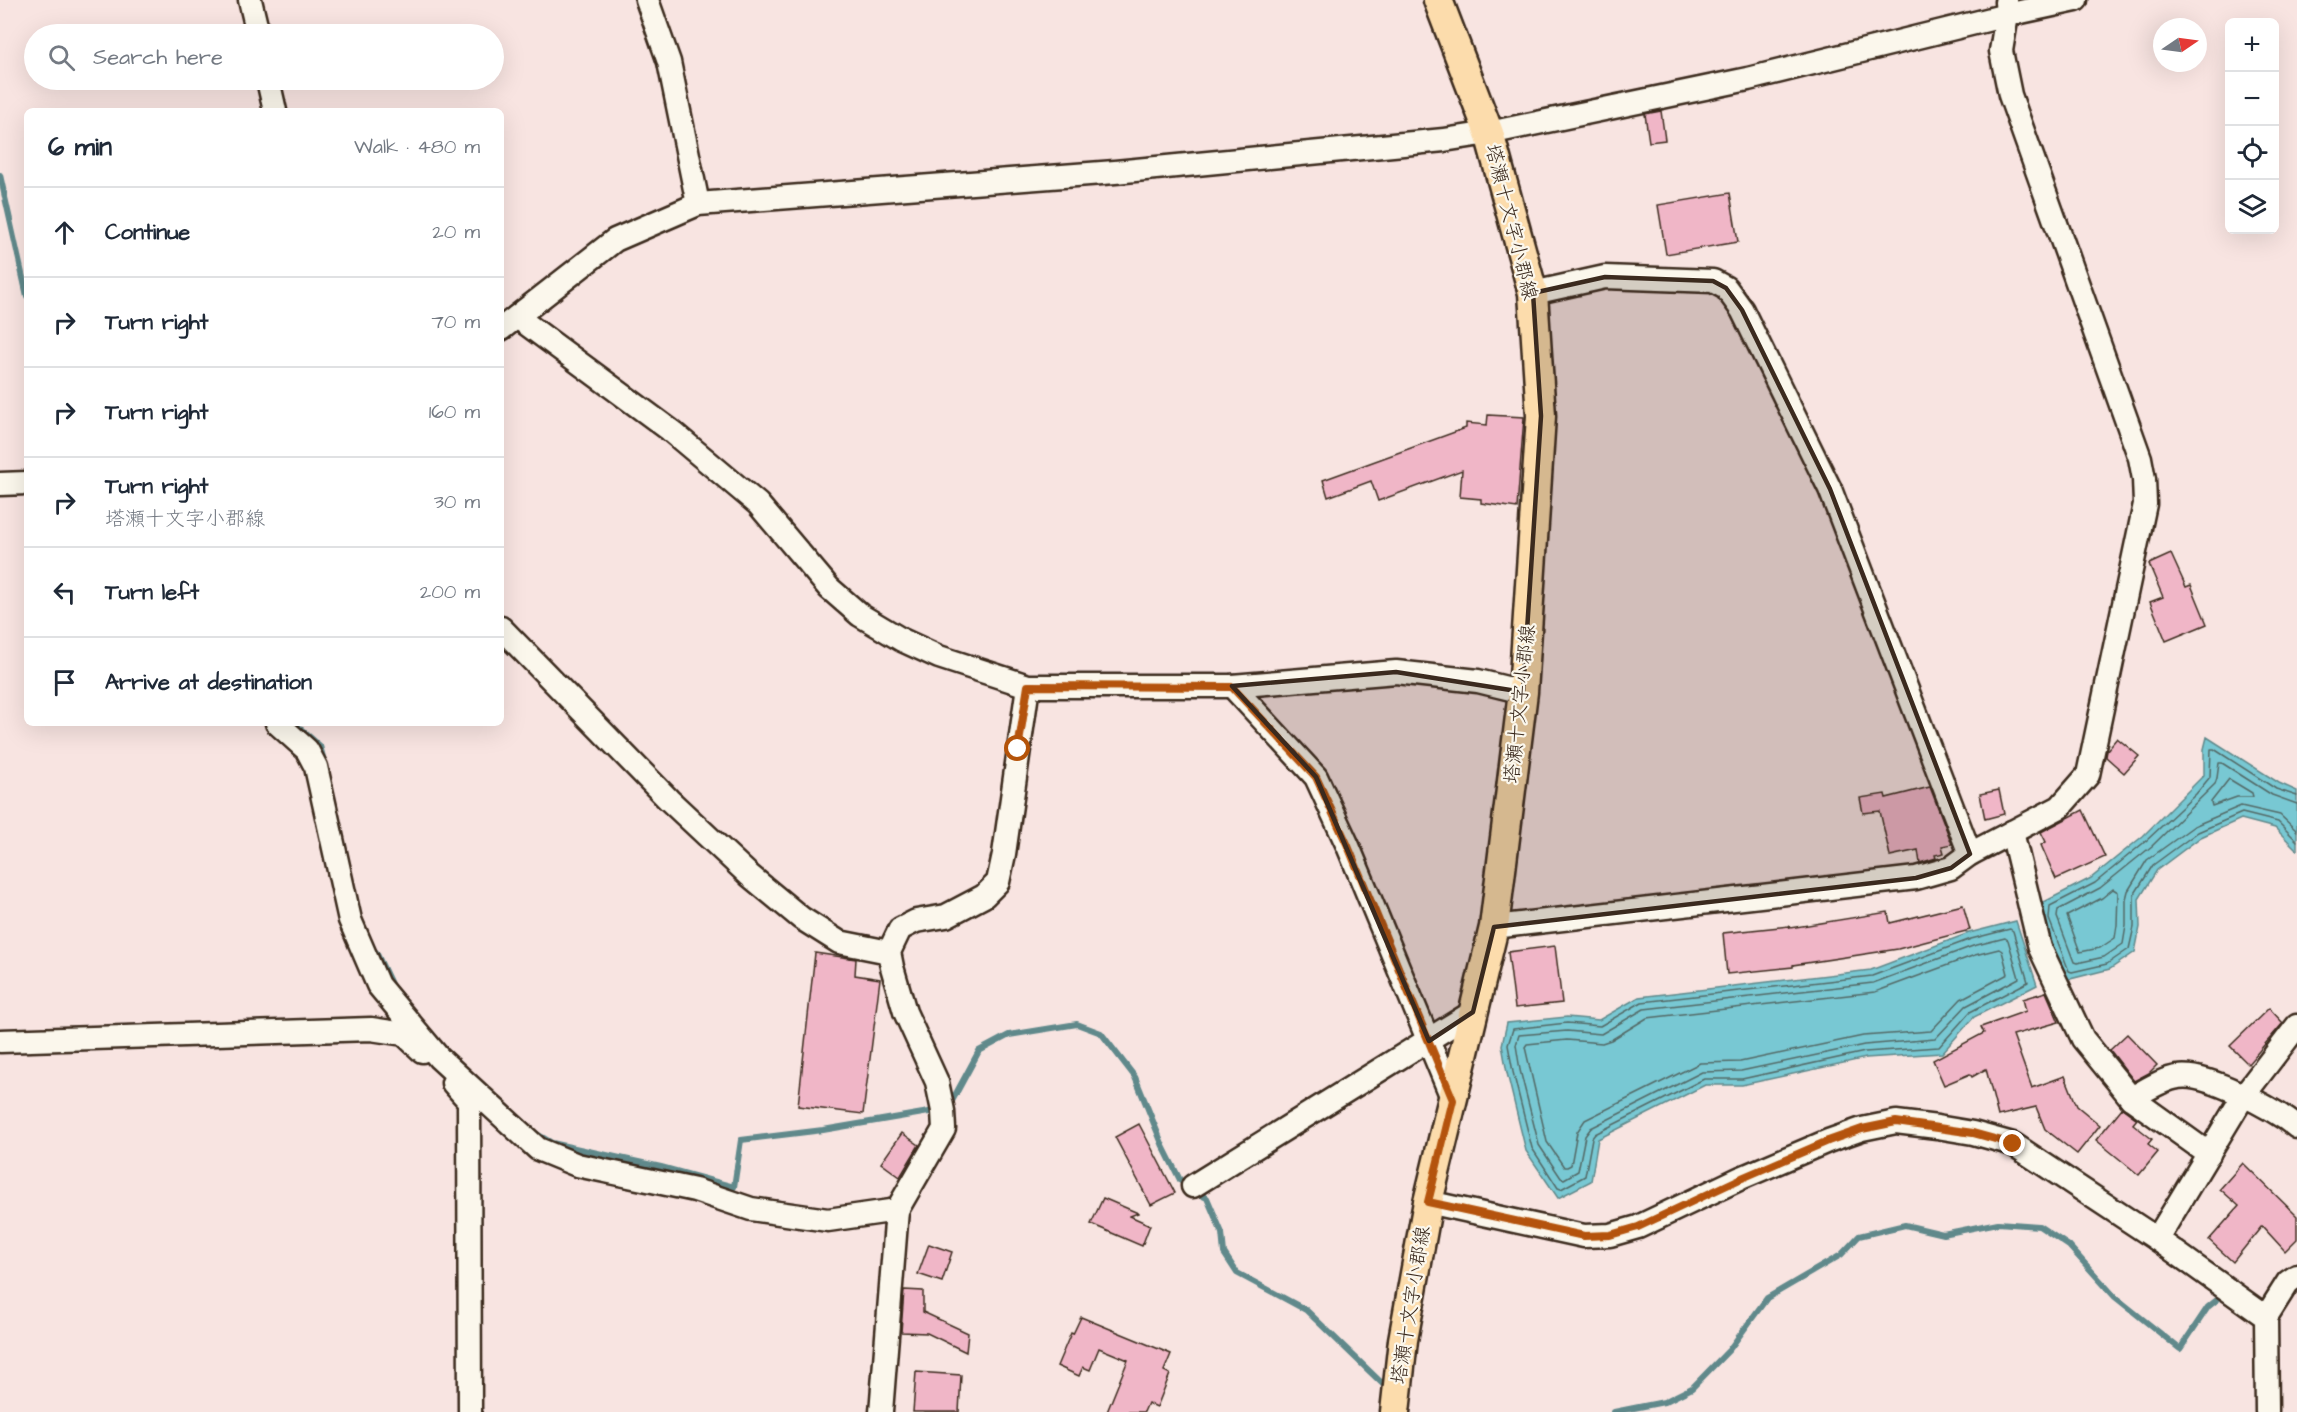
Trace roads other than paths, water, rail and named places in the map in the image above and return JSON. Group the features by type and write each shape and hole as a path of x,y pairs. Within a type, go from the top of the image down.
{"main road":[{"name":"塔瀬十文字小郡線","path":"1395,1412 1402,1340 1428,1202 1494,927 1523,692 1541,416 1533,293 1489,133 1438,0"}],"street":[{"path":"250,0 256,24"},
{"path":"647,0 669,62 698,204"},
{"path":"1523,692 1478,681 1396,672 1232,687 1028,686 939,657 902,640 860,615 829,588 758,504 670,430 509,323 615,240 698,204 1115,172 1444,140 1489,133 1748,79 2006,7 2076,0"},
{"path":"1494,927 1916,878 1951,868 1970,854 2060,807 2088,775 2145,504 2144,479 2140,458 2010,95 2001,51 2006,7"},
{"path":"270,90 274,108"},
{"path":"1533,293 1605,277 1713,280 1726,288 1742,310 1830,489 1970,854"},
{"path":"0,484 24,483"},
{"path":"504,631 669,800 748,875 801,918 839,942 889,952"},
{"path":"881,1412 897,1209 944,1129 937,1082 904,1012 889,952 900,928 915,921 946,916 984,896 998,882 1028,686"},
{"path":"1232,687 1316,777 1348,846 1453,1100"},
{"path":"280,726 307,750 316,768 350,920 378,985 469,1101 470,1412"},
{"path":"2012,832 2040,948 2067,1008 2084,1039 2131,1098 2209,1155"},
{"path":"1193,1186 1473,1012"},
{"path":"2157,1239 2244,1095 2297,1026"},
{"path":"0,1041 371,1029 404,1034 538,1149 577,1165 694,1190 762,1211 828,1220 897,1209"},
{"path":"2131,1098 2178,1077 2197,1077 2244,1095 2297,1127"},
{"path":"1428,1202 1584,1236 1610,1235 1638,1227 1828,1141 1862,1129 1896,1122 1973,1133 2013,1144 2157,1239 2266,1317"},
{"path":"2267,1412 2266,1317 2288,1282 2297,1275"}],"water":[{"path":"2207,737 2279,783 2297,791 2297,850 2275,828 2241,819 2201,837 2157,870 2139,899 2140,927 2135,952 2110,969 2066,980 2043,919 2044,902 2091,878 2143,836 2204,775 2204,749"},
{"path":"2016,921 2037,985 1974,1017 1942,1053 1866,1058 1742,1085 1705,1085 1598,1139 1591,1181 1558,1198 1526,1151 1502,1045 1507,1023 1567,1017 1599,1020 1639,997 1871,970 1969,933"}],"waterway":[{"path":"0,175 24,283"},
{"path":"297,726 320,746 324,761"},
{"path":"376,952 392,986"},
{"path":"947,1104 952,1101 979,1051 1009,1035 1077,1024 1101,1033 1135,1077 1163,1146 1180,1180 1192,1191 1207,1198 1222,1233 1224,1253 1237,1273 1306,1310 1389,1390"},
{"path":"537,1134 552,1143 661,1167 734,1187 741,1140 823,1130 929,1112 937,1108"},
{"path":"1614,1412 1664,1402 1692,1388 1729,1350 1767,1298 1841,1255 1859,1236 1905,1225 1943,1234 1998,1223 2039,1226 2069,1246 2115,1297 2180,1349 2208,1307 2218,1299"}]}
